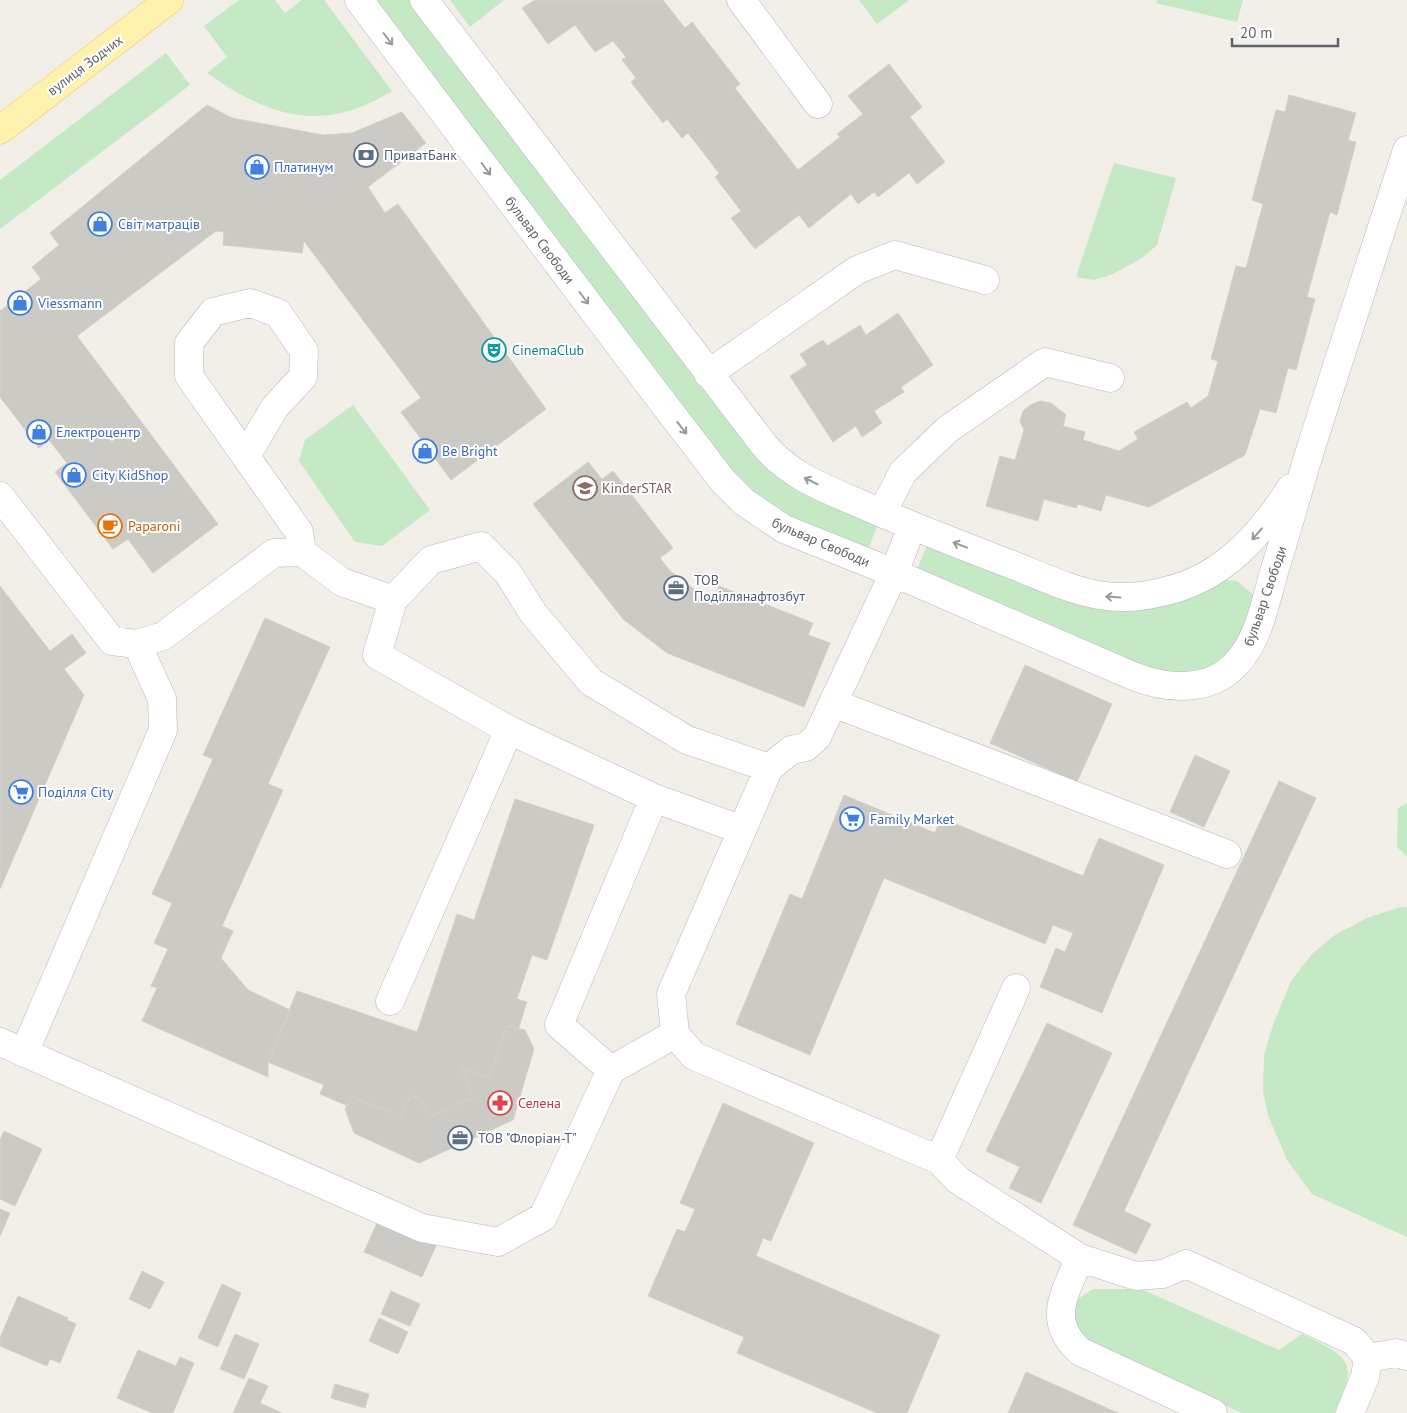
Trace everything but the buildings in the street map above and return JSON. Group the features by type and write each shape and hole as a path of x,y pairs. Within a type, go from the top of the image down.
{"main road":[{"name":"вулиця Зодчих","path":"0,130 169,0"}],"street":[{"name":"бульвар Свободи","path":"358,0 654,391 736,494 753,509 784,529 894,573 1152,683 1174,686 1202,683 1230,670 1248,648 1263,610 1306,466 1407,150"},
{"name":"бульвар Свободи","path":"424,0 770,453 783,464 817,485 912,526 1097,595 1117,598 1143,596 1190,584 1240,552 1270,520 1306,466"},
{"path":"741,0 818,104"},
{"path":"708,374 857,270 895,254 985,280"},
{"path":"246,456 275,407 303,377 304,351 278,312 250,303 213,312 189,343 190,376 299,532 302,552"},
{"path":"882,513 903,472 948,429 1045,362 1110,378"},
{"path":"0,496 112,641 137,644 163,636 274,553 302,552 342,582 393,600"},
{"path":"912,526 894,573 816,737 806,747 791,750 769,768 671,994 675,1034 694,1056 939,1160 958,1180 1080,1258 1136,1276 1163,1274 1186,1264 1354,1341 1368,1358 1365,1377 1350,1413"},
{"path":"742,830 654,798 508,730 377,655 393,600 431,560 481,546 508,573 533,613 591,682 687,740 769,768"},
{"path":"137,644 162,699 163,730 12,1047 422,1228 498,1242 544,1218 611,1070 675,1034"},
{"path":"833,704 1226,854"},
{"path":"390,1001 508,730"},
{"path":"611,1070 559,1025 654,798"},
{"path":"939,1160 1016,988"},
{"path":"1080,1258 1062,1299 1060,1316 1062,1328 1069,1342 1081,1352 1213,1413"},
{"path":"1368,1358 1396,1353 1407,1356"}],"green space":[{"path":"239,0 275,0 285,13 302,0 324,0 392,91 367,104 343,113 319,116 297,115 275,109 252,100 230,88 207,73 227,57 204,26"},
{"path":"359,0 424,0 770,453 882,513 864,561 767,519"},
{"path":"450,0 504,0 470,27"},
{"path":"859,0 909,0 877,24"},
{"path":"1157,0 1243,0 1237,22 1156,3"},
{"path":"166,53 190,85 0,229 0,180"},
{"path":"1114,163 1176,178 1157,245 1142,258 1113,274 1094,280 1076,277"},
{"path":"353,405 430,510 382,546 355,542 299,461 305,440"},
{"path":"932,534 1075,588 1220,579 1237,581 1258,599 1256,629 1192,685 912,581"},
{"path":"1407,803 1407,857 1397,847 1398,808"},
{"path":"1401,907 1407,907 1407,1237 1312,1194 1287,1160 1268,1115 1263,1092 1264,1055 1273,1025 1291,981 1312,954 1335,935 1367,918"},
{"path":"1093,1289 1141,1289 1279,1350 1302,1334 1318,1342 1331,1349 1346,1363 1348,1372 1347,1383 1334,1413 1242,1413 1092,1348 1071,1319 1078,1299"}],"place":[{"name":"ПриватБанк","path":"366,155"},
{"name":"Платинум","path":"257,167"},
{"name":"Світ матраців","path":"100,224"},
{"name":"Viessmann","path":"20,303"},
{"name":"CinemaClub","path":"494,350"},
{"name":"Електроцентр","path":"39,432"},
{"name":"Be Bright","path":"425,451"},
{"name":"City KidShop","path":"74,475"},
{"name":"KinderSTAR","path":"585,488"},
{"name":"Paparoni","path":"110,526"},
{"name":"ТОВ Поділлянафтозбут","path":"676,588"},
{"name":"Поділля City","path":"21,792"},
{"name":"Family Market","path":"852,819"},
{"name":"Селена","path":"500,1103"},
{"name":"ТОВ \"Флоріан-Т\"","path":"460,1138"}]}
